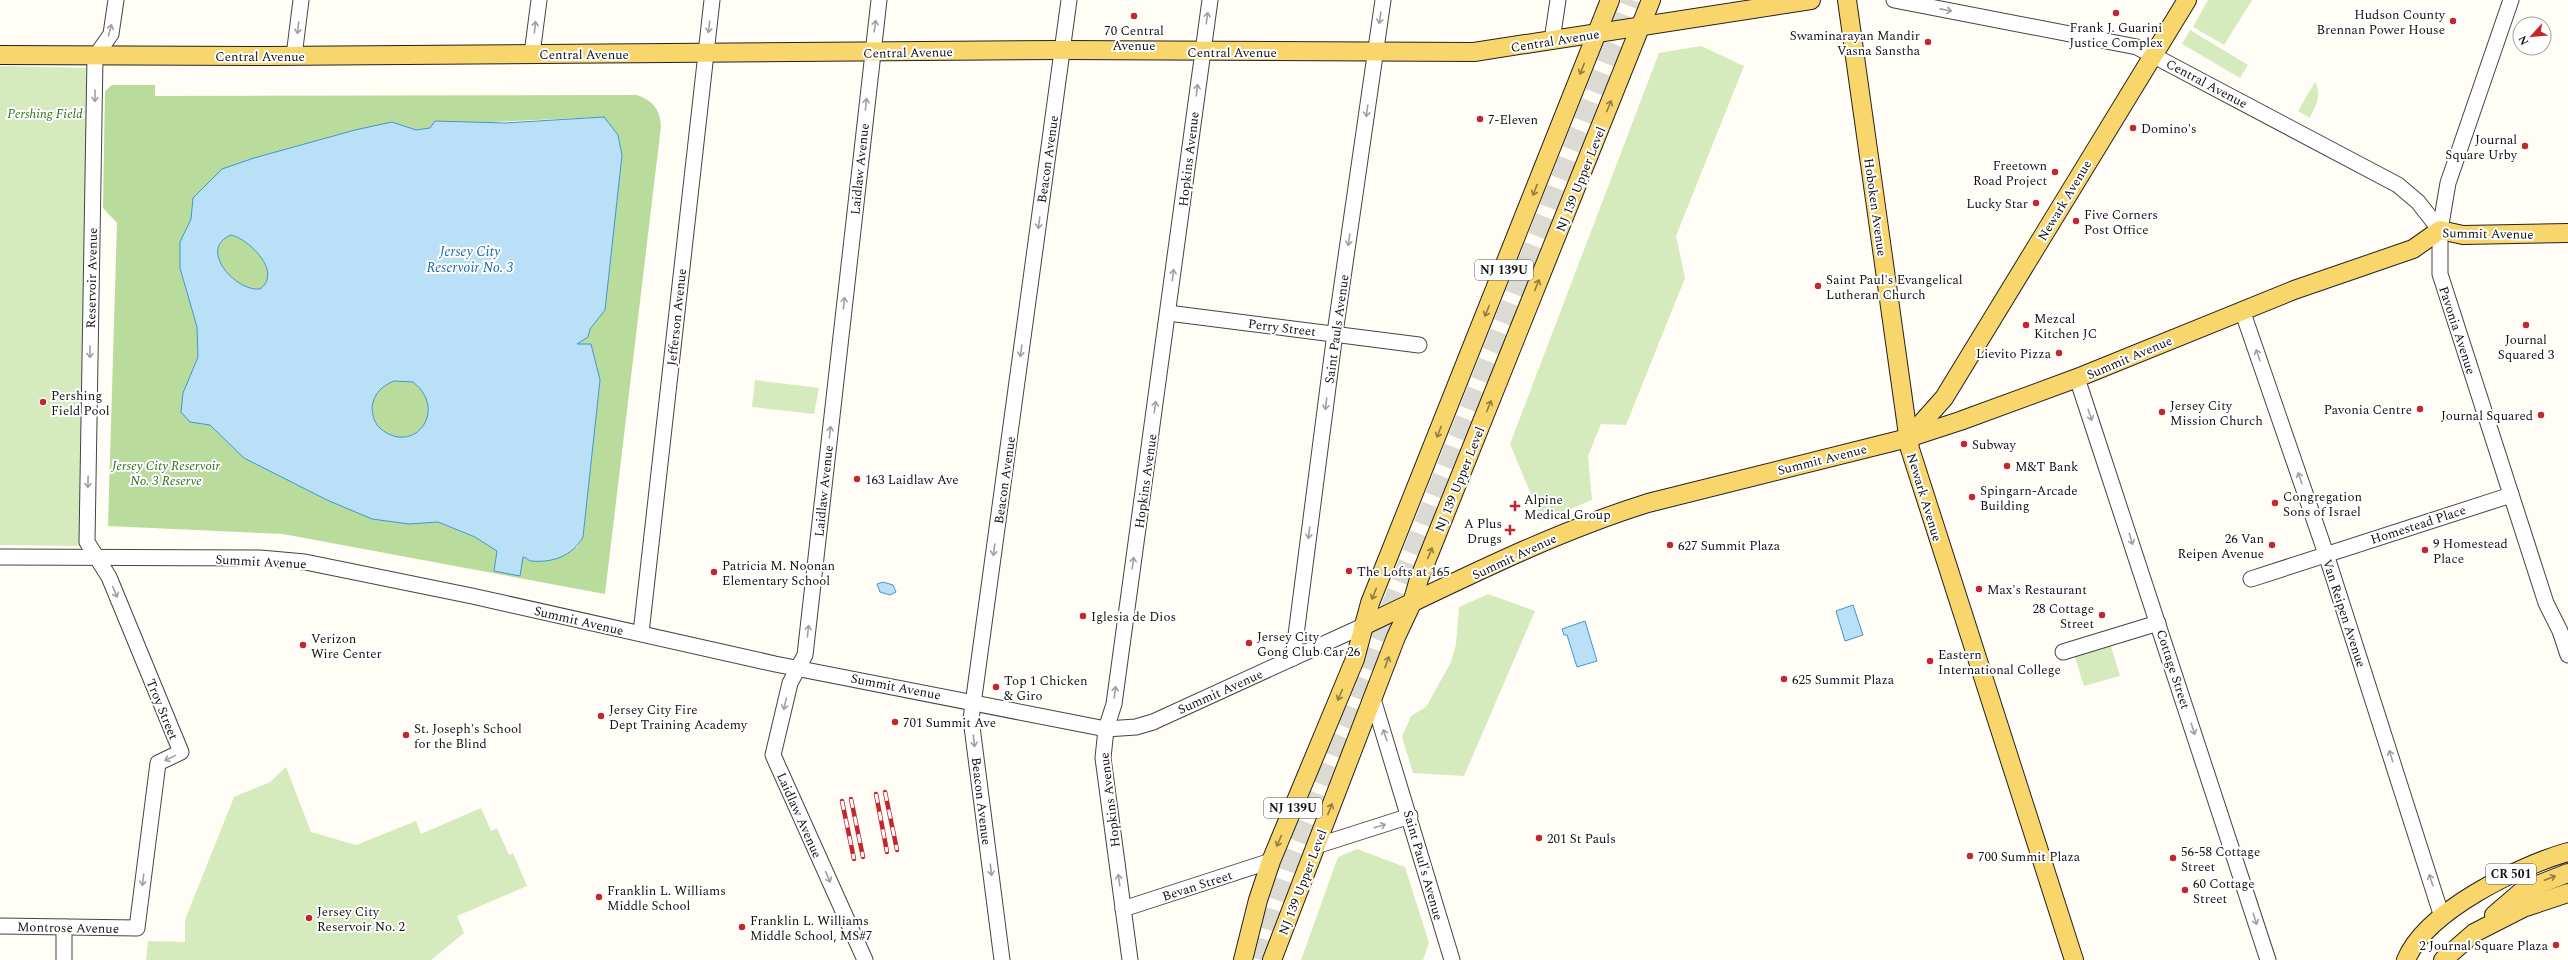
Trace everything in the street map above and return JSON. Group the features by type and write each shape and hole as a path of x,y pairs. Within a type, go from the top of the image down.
{"main road":[{"name":"NJ 139U","path":"1243,960 1258,900 1271,861 1355,659 1363,626 1610,0"},
{"name":"NJ 139 Upper Level","path":"1272,960 1396,637 1412,603 1419,579 1651,0"},
{"name":"Central Avenue","path":"0,55 95,57 872,53 1062,50 1375,53 1474,52 1811,0"},
{"name":"Hoboken Avenue","path":"1847,0 1908,438"},
{"name":"Newark Avenue","path":"2074,960 1916,471 1908,438 1944,398 2186,0"},
{"name":"Summit Avenue","path":"1363,626 1567,531 1608,515 1648,503 1908,438 2077,378 2242,310 2413,249 2440,230 2463,235 2568,234"},
{"name":"CR 501","path":"2406,960 2415,944 2442,917 2479,890 2510,874 2568,852"},
{"path":"2474,933 2522,891 2568,873"},
{"name":"CR 501","path":"2443,960 2474,933 2523,908 2568,893"}],"street":[{"path":"95,57 110,34 116,0"},
{"path":"294,56 301,0"},
{"path":"532,54 538,0"},
{"name":"Jefferson Avenue","path":"640,633 712,0"},
{"name":"Laidlaw Avenue","path":"865,960 774,755 790,682 805,655 879,0"},
{"name":"Beacon Avenue","path":"1002,960 971,720 1069,0"},
{"name":"Hopkins Avenue","path":"1130,960 1103,758 1106,729 1114,704 1210,0"},
{"name":"Saint Pauls Avenue","path":"1293,658 1335,333 1383,0"},
{"path":"1552,40 1558,0"},
{"name":"Central Avenue","path":"1894,0 2137,46 2398,185 2418,202 2440,230"},
{"name":"Pavonia Avenue","path":"2511,0 2448,183 2440,230 2440,274 2546,603 2560,631 2568,655"},
{"name":"Reservoir Avenue","path":"95,57 87,542 96,558"},
{"name":"Van Reipen Avenue","path":"2242,310 2326,554 2442,917"},
{"name":"Perry Street","path":"1168,313 1420,345"},
{"name":"Cottage Street","path":"2077,378 2268,960"},
{"name":"Homestead Place","path":"2251,579 2511,495"},
{"name":"Summit Avenue","path":"0,557 260,558 305,562 350,569 799,668 1106,729 1136,727 1153,722 1363,626"},
{"name":"Troy Street","path":"96,558 109,577 181,752 158,763 137,928"},
{"path":"2063,652 2158,623"},
{"name":"Saint Paul's Avenue","path":"1373,699 1410,816 1452,960"},
{"path":"1316,846 1410,816"},
{"name":"Bevan Street","path":"1123,909 1271,861"},
{"name":"Montrose Avenue","path":"0,926 137,928"},
{"path":"64,927 64,960"}],"green space":[{"path":"2208,0 2252,0 2224,45 2193,27"},
{"path":"2190,30 2248,65 2240,78 2182,44"},
{"path":"1701,46 1744,66 1676,236 1685,278 1626,425 1601,424 1588,456 1592,500 1542,521 1510,444 1659,53"},
{"name":"Pershing Field","path":"0,66 91,68 82,546 0,545"},
{"path":"2315,82 2318,96 2310,118 2298,111"},
{"name":"Jersey City Reservoir No. 3 Reserve","path":"112,85 155,85 155,96 637,95 655,106 659,115 661,126 605,594 283,534 108,526 117,223 103,208 105,91","holes":["604,117 605,310 577,344 591,344 600,380 583,537 577,547 523,557 494,571 497,551 475,537 438,522 409,524 244,458 210,425 190,421 183,393 198,357 197,327 180,269 180,242 191,219 392,122 416,130 472,123"]},
{"path":"231,235 239,238 255,249 266,265 268,274 266,282 260,289 250,288 231,277 219,259 218,250 222,241"},
{"path":"401,380 417,385 425,393 430,409 425,425 417,433 401,438 385,433 377,425 372,409 377,393 385,385"},
{"path":"755,380 819,388 814,414 752,407"},
{"path":"1488,594 1535,611 1464,776 1413,773 1402,737 1411,716 1426,707 1451,662 1456,644 1459,607"},
{"path":"2110,643 2120,676 2084,686 2074,654"},
{"path":"286,767 311,832 356,845 416,821 421,834 481,808 491,831 497,828 509,855 513,853 527,886 457,916 464,933 431,960 146,960 148,941 185,942 185,920 234,797 270,782"},
{"path":"1357,849 1405,867 1429,943 1423,960 1301,960 1338,857"}],"water":[{"name":"Jersey City Reservoir No. 3","path":"604,117 618,135 622,155 605,310 590,329 588,337 577,344 591,344 600,380 583,537 579,544 561,557 547,561 531,561 523,557 520,576 494,571 497,551 475,537 438,522 409,524 372,519 327,500 244,458 210,425 190,422 181,412 183,393 198,357 197,327 180,268 180,242 191,219 193,198 222,169 254,158 355,130 392,122 416,130 430,128 435,121 505,123","holes":["231,235 254,249 266,265 268,274 266,282 260,289 250,288 231,277 219,259 218,250 222,241","394,381 413,382 423,393 428,405 427,416 423,426 415,433 405,437 393,436 381,429 374,420 372,407 377,394 382,388"]},
{"path":"883,582 893,585 896,592 890,595 880,592 877,584"},
{"path":"1853,605 1863,635 1845,641 1836,611"},
{"path":"1585,621 1597,661 1577,667 1567,635 1564,635 1562,629"}],"tunnel":[{"path":"1261,960 1277,901 1293,856 1632,0"}],"railway":[{"path":"885,792 897,850"},
{"path":"876,794 887,852"},
{"path":"851,799 863,857"},
{"path":"842,801 854,859"}],"place":[{"name":"Frank J. Guarini Justice Complex","path":"2116,13"},
{"name":"70 Central Avenue","path":"1134,16"},
{"name":"Hudson County Brennan Power House","path":"2453,21"},
{"name":"Swaminarayan Mandir Vasna Sanstha","path":"1928,42"},
{"name":"7-Eleven","path":"1480,119"},
{"name":"Domino's","path":"2133,128"},
{"name":"Journal Square Urby","path":"2525,146"},
{"name":"Freetown Road Project","path":"2055,172"},
{"name":"Lucky Star","path":"2036,203"},
{"name":"Five Corners Post Office","path":"2076,221"},
{"name":"Saint Paul's Evangelical Lutheran Church","path":"1818,286"},
{"name":"Mezcal Kitchen JC","path":"2026,325"},
{"name":"Journal Squared 3","path":"2526,325"},
{"name":"Lievito Pizza","path":"2059,353"},
{"name":"Pershing Field Pool","path":"43,402"},
{"name":"Pavonia Centre","path":"2420,409"},
{"name":"Jersey City Mission Church","path":"2162,412"},
{"name":"Journal Squared","path":"2541,415"},
{"name":"Subway","path":"1964,444"},
{"name":"M&T Bank","path":"2007,466"},
{"name":"163 Laidlaw Ave","path":"857,479"},
{"name":"Spingarn-Arcade Building","path":"1972,497"},
{"name":"Congregation Sons of Israel","path":"2275,503"},
{"name":"Alpine Medical Group","path":"1515,506"},
{"name":"A Plus Drugs","path":"1510,530"},
{"name":"627 Summit Plaza","path":"1670,545"},
{"name":"26 Van Reipen Avenue","path":"2272,545"},
{"name":"9 Homestead Place","path":"2425,550"},
{"name":"The Lofts at 165","path":"1349,571"},
{"name":"Patricia M. Noonan Elementary School","path":"714,572"},
{"name":"Max's Restaurant","path":"1979,589"},
{"name":"28 Cottage Street","path":"2102,615"},
{"name":"Iglesia de Dios","path":"1083,616"},
{"name":"Jersey City Gong Club Car 26","path":"1249,643"},
{"name":"Verizon Wire Center","path":"303,645"},
{"name":"Eastern International College","path":"1930,661"},
{"name":"625 Summit Plaza","path":"1784,679"},
{"name":"Top 1 Chicken & Giro","path":"996,687"},
{"name":"Jersey City Fire Dept Training Academy","path":"601,716"},
{"name":"701 Summit Ave","path":"895,722"},
{"name":"St. Joseph's School for the Blind","path":"406,735"},
{"name":"201 St Pauls","path":"1539,838"},
{"name":"700 Summit Plaza","path":"1970,856"},
{"name":"56-58 Cottage Street","path":"2173,858"},
{"name":"60 Cottage Street","path":"2185,890"},
{"name":"Franklin L. Williams Middle School","path":"599,897"},
{"name":"Jersey City Reservoir No. 2","path":"309,918"},
{"name":"Franklin L. Williams Middle School, MS#7","path":"742,927"},
{"name":"2 Journal Square Plaza","path":"2556,945"}]}
